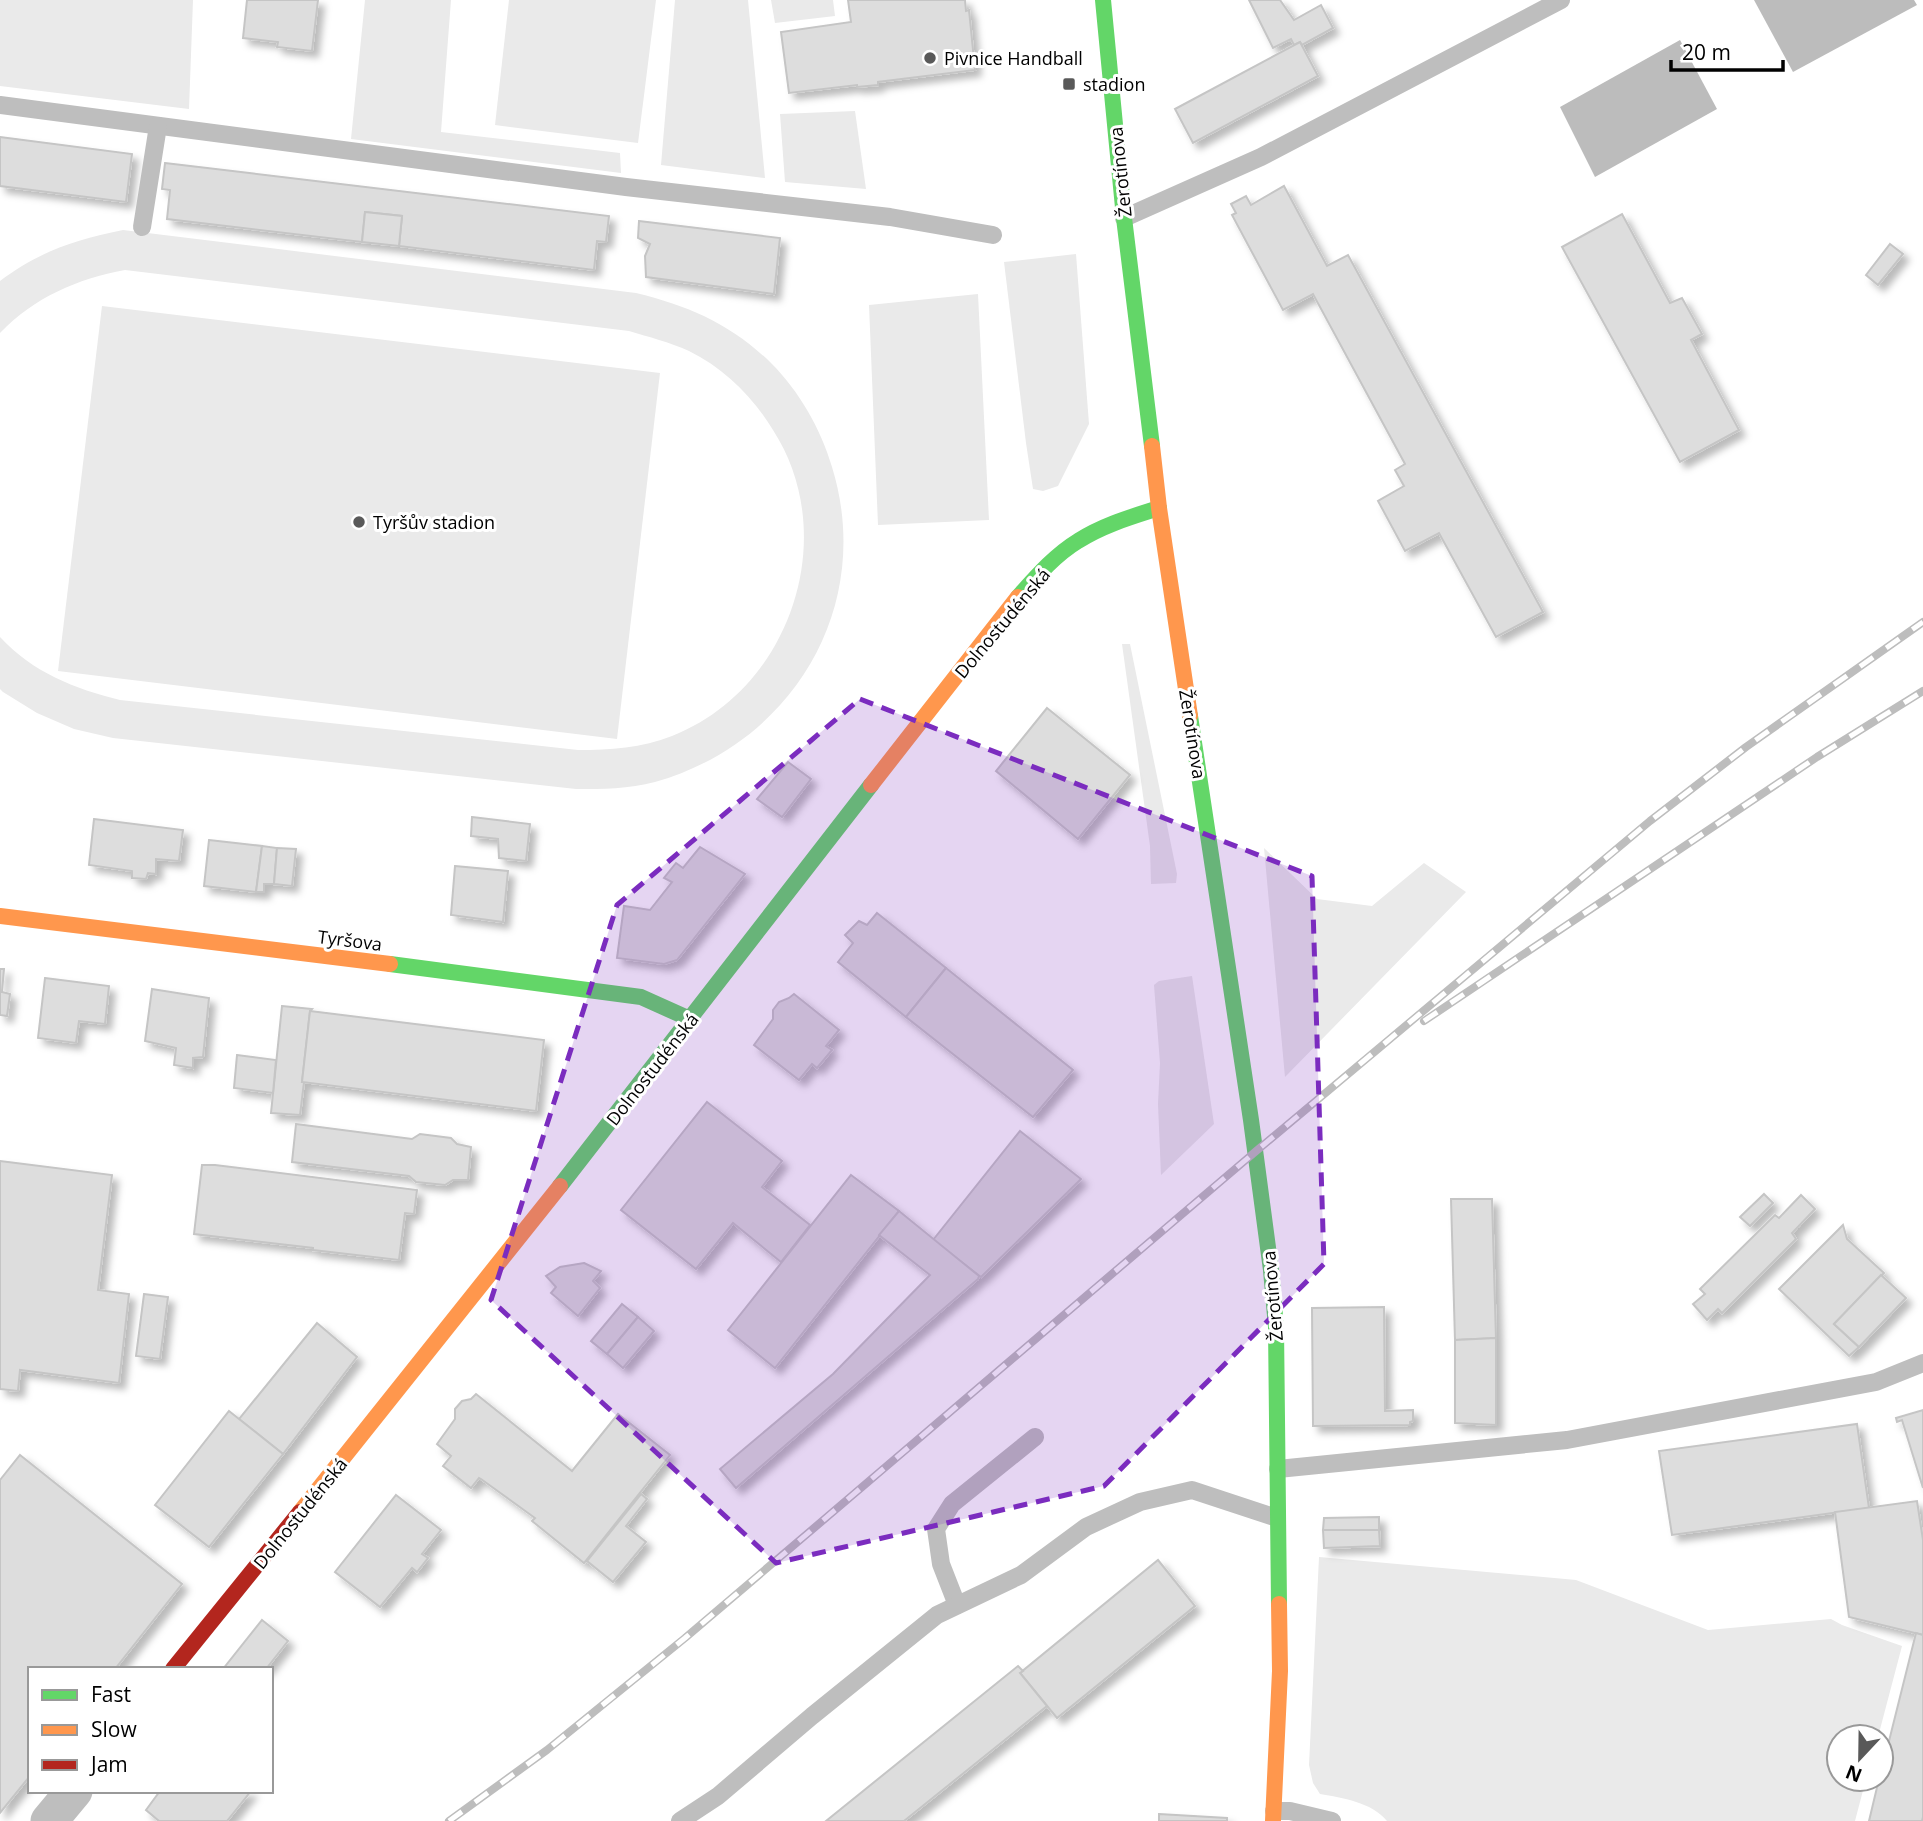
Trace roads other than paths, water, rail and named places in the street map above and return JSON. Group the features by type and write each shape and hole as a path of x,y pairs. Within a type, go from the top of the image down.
{"street":[{"name":"Žerotínova","path":"1103,0 1124,218 1159,508 1271,1270 1276,1327 1280,1671 1273,1816"},
{"name":"Dolnostudénská","path":"175,1667 361,1437 690,1019 862,794 1032,582 1069,546 1111,523 1159,508"},
{"name":"Tyršova","path":"0,916 641,997 690,1019"},
{"path":"49,1821 72,1793"}],"lane":[{"path":"1124,218 1261,157 1561,0"},
{"path":"0,105 626,187 890,217 993,235"},
{"path":"142,227 158,126"},
{"path":"1278,1469 1567,1440 1876,1382 1923,1363"},
{"path":"957,1605 941,1564 936,1530 952,1504 1035,1437"},
{"path":"680,1821 718,1796 937,1615 1021,1575 1086,1527 1140,1502 1192,1490 1277,1518"},
{"path":"1273,1816 1290,1811 1332,1821"}],"railway":[{"path":"449,1821 547,1750 685,1638 1255,1152 1650,821 1746,747 1923,622"},
{"path":"1424,1021 1817,757 1923,691"}],"place":[{"name":"Pivnice Handball","path":"930,58"},
{"name":"stadion","path":"1069,84"},
{"name":"Tyršův stadion","path":"359,522"}]}
